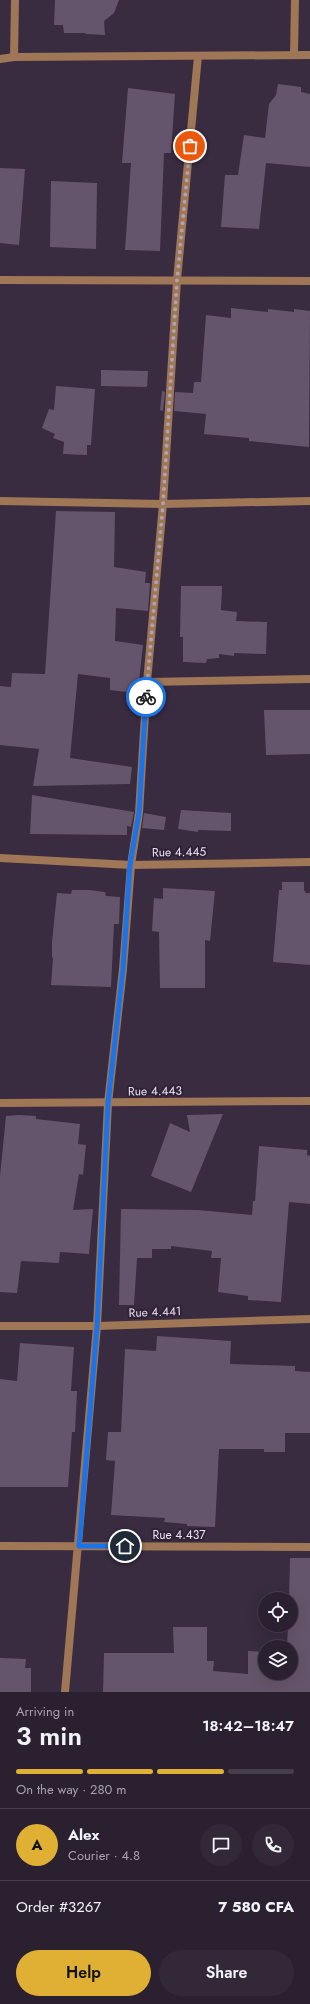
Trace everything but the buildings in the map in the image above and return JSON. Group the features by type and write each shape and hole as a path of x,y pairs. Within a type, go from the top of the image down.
{"street":[{"path":"14,57 15,0"},
{"path":"294,55 295,0"},
{"path":"0,59 14,57 310,55"},
{"path":"65,1692 79,1546 97,1326 108,1103 123,969 130,865 139,813 147,682 163,504 177,280 198,56"},
{"path":"0,280 310,281"},
{"path":"0,501 163,504 310,501"},
{"path":"147,682 310,679"},
{"name":"Rue 4.445","path":"0,858 130,865 310,862"},
{"name":"Rue 4.443","path":"0,1103 310,1101"},
{"name":"Rue 4.441","path":"0,1326 97,1326 310,1319"},
{"name":"Rue 4.437","path":"0,1546 310,1547"}],"way so far":[{"path":"146,697 163,504 177,280 190,146"}],"route":[{"path":"125,1546 79,1546 97,1326 108,1103 123,969 130,865 139,813 146,697"}]}
